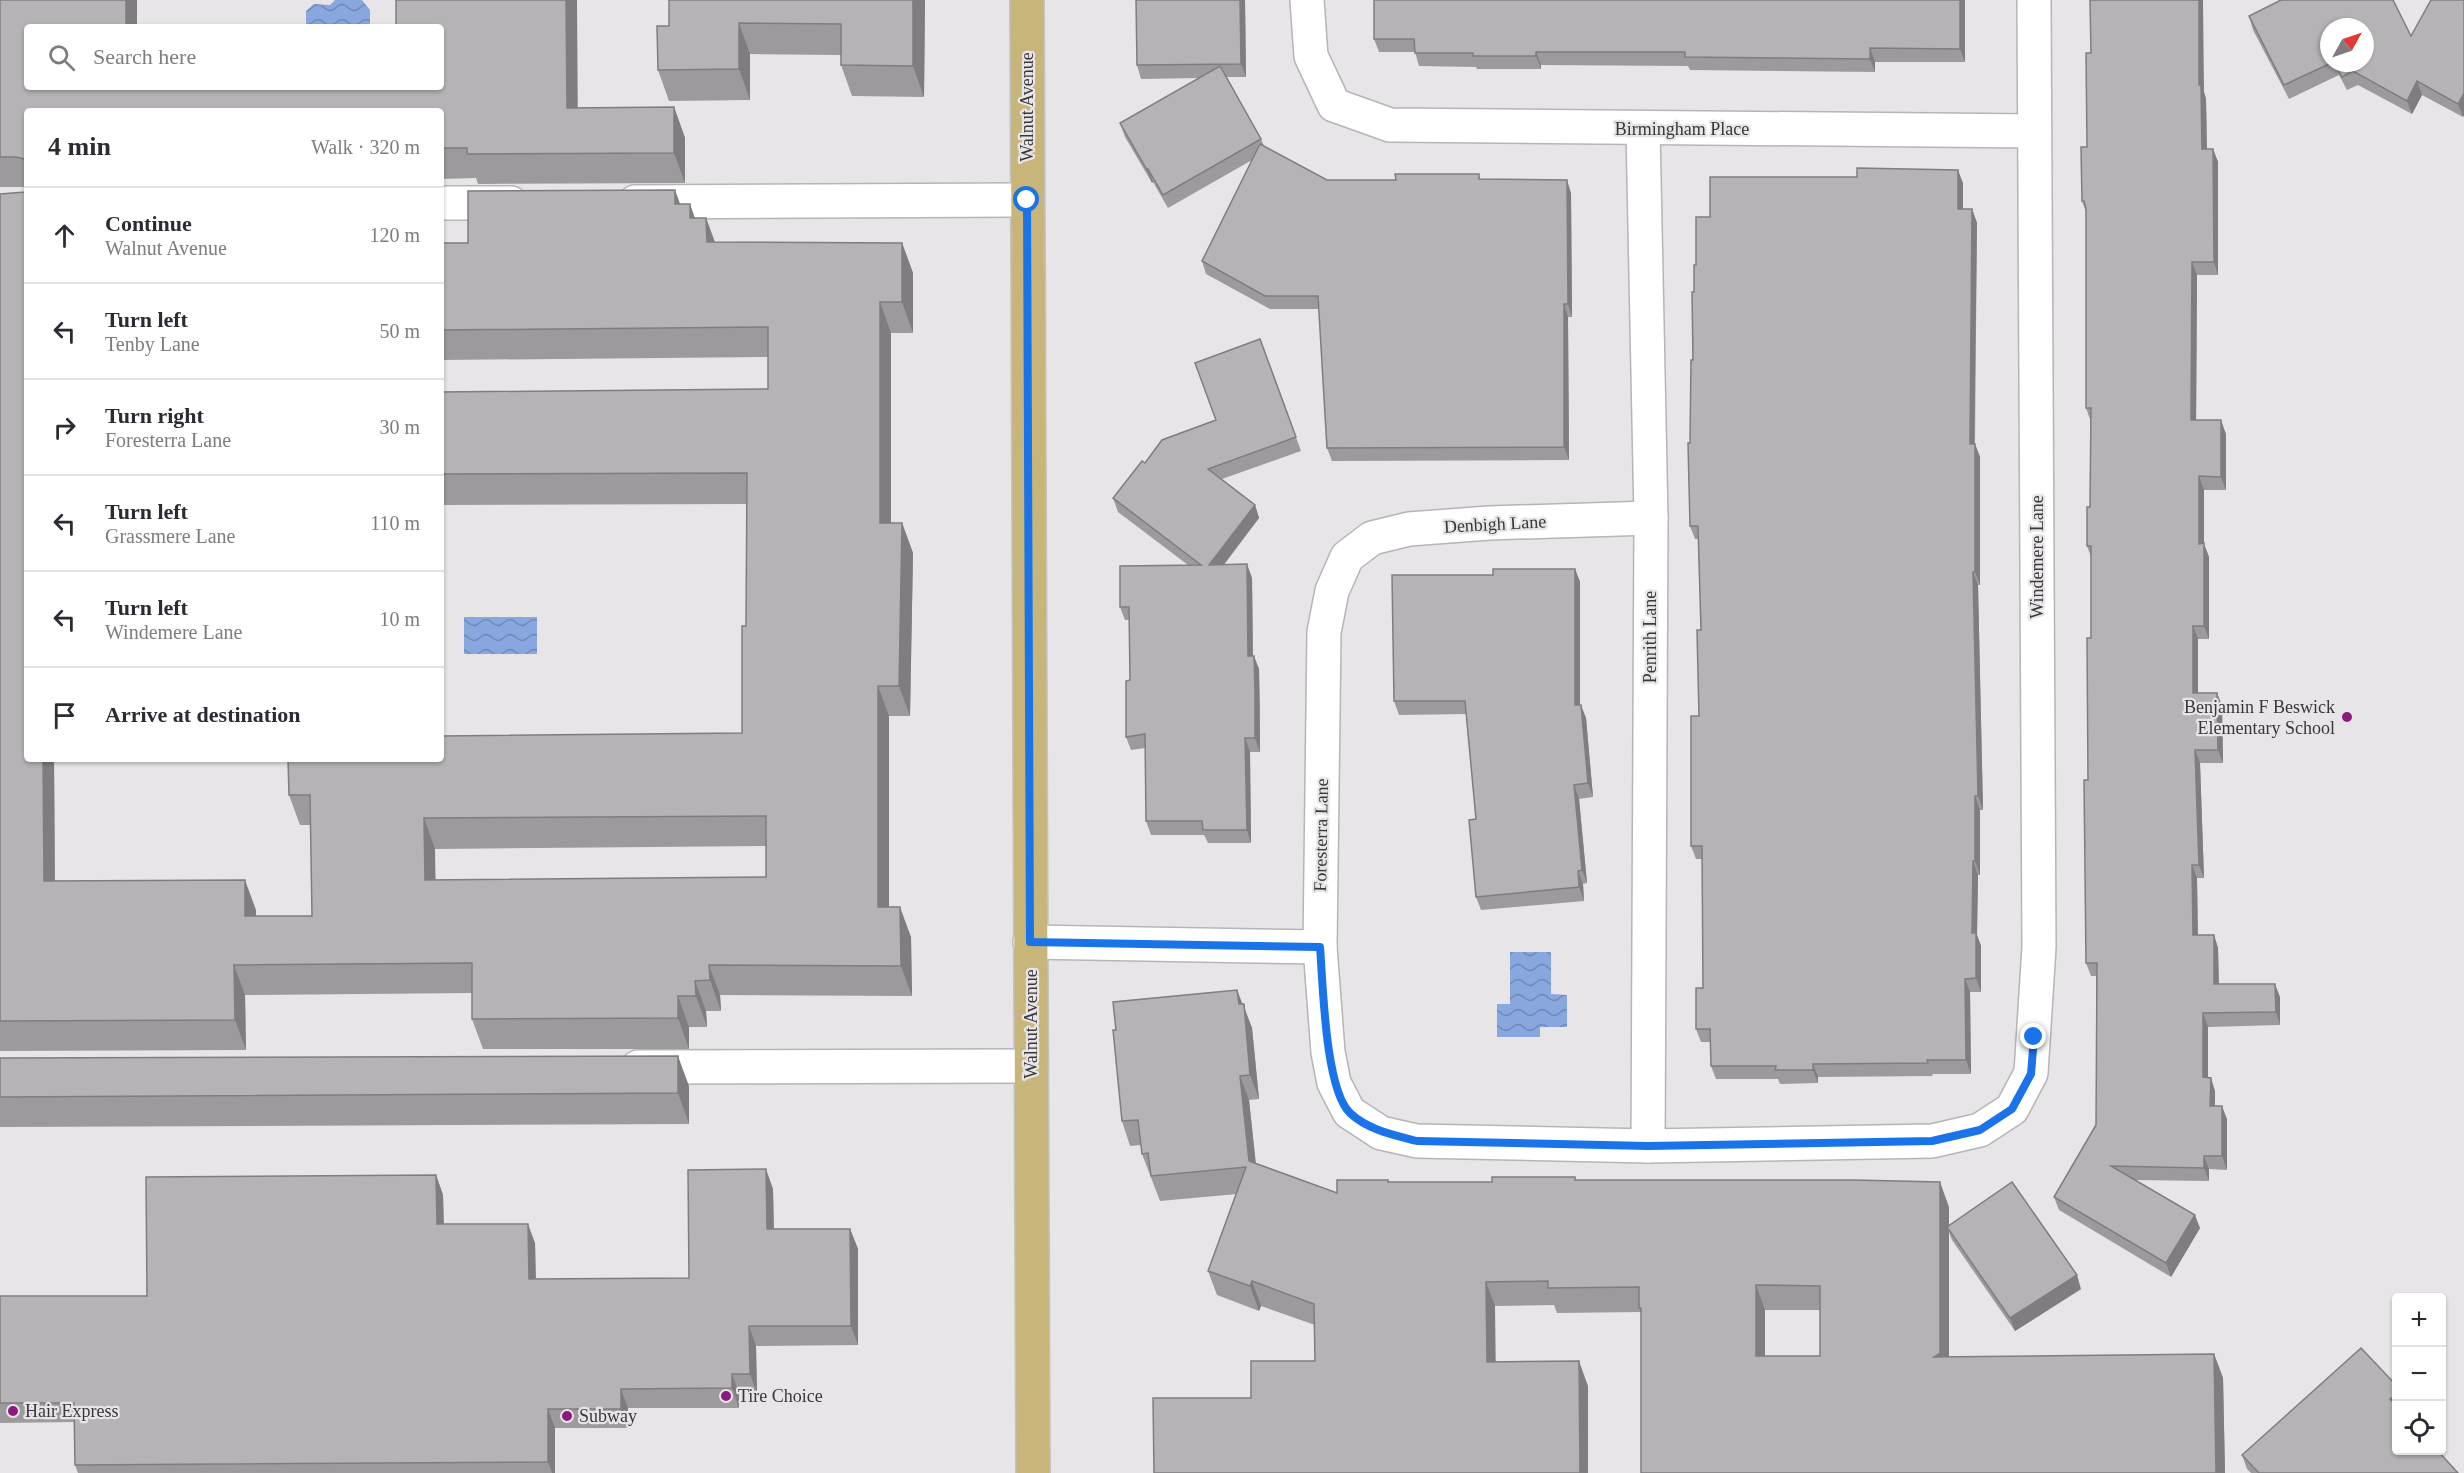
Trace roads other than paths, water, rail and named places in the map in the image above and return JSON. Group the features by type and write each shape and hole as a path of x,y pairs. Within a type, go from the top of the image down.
{"main road":[{"name":"Walnut Avenue","path":"1027,0 1033,1473"}],"street":[{"name":"Birmingham Place","path":"1307,0 1311,56 1334,105 1389,125 2034,131"},
{"name":"Windemere Lane","path":"1648,1146 1932,1141 1980,1130 2012,1109 2031,1074 2039,947 2034,0"},
{"name":"Penrith Lane","path":"1643,129 1651,518 1648,1146"},
{"path":"606,202 1027,200"},
{"path":"444,203 535,203"},
{"name":"Denbigh Lane","path":"1347,557 1372,538 1409,529 1489,523 1651,518"},
{"name":"Foresterra Lane","path":"1347,557 1332,591 1324,632 1320,947 1328,1052 1334,1083 1349,1112 1381,1132 1417,1141 1648,1146"},
{"path":"1030,942 1320,947"},
{"path":"607,1067 1031,1066"}],"water":[{"path":"335,0 362,0 370,10 370,23 306,24 306,11 314,4 330,5"},
{"path":"464,617 537,617 537,654 464,654"},
{"path":"1510,952 1551,952 1551,994 1567,995 1567,1027 1540,1027 1540,1037 1497,1037 1497,1004 1510,1004"}],"place":[{"name":"Benjamin F Beswick Elementary School","path":"2347,717"},
{"name":"Tire Choice","path":"726,1396"},
{"name":"Hair Express","path":"13,1411"},
{"name":"Subway","path":"567,1416"}]}
